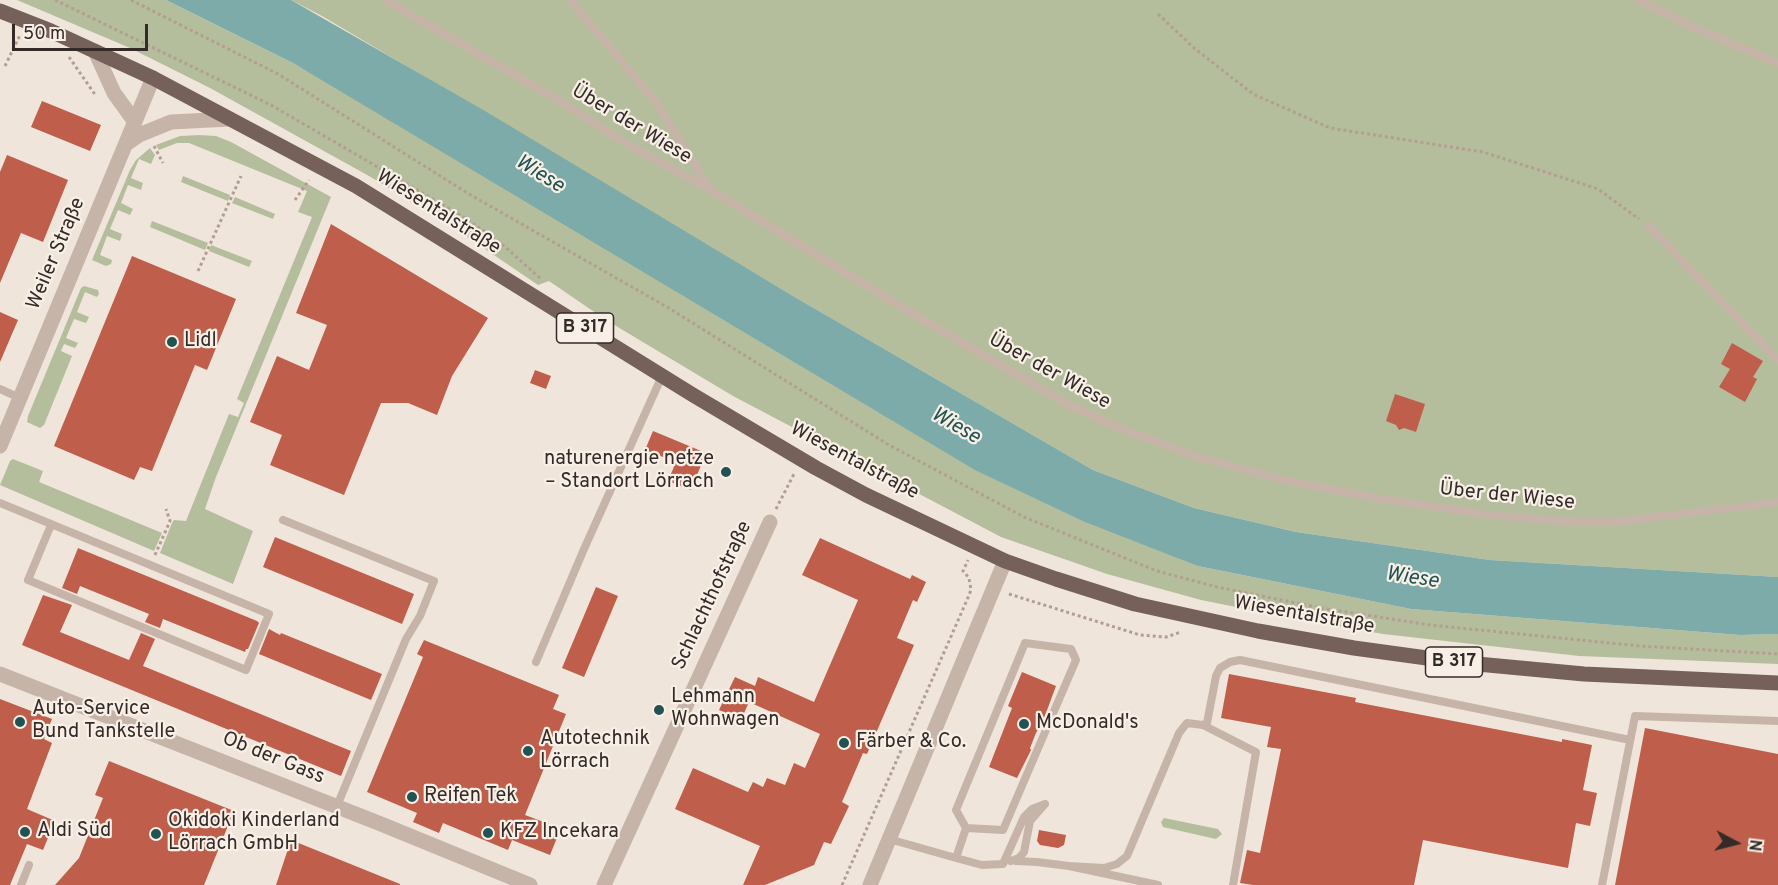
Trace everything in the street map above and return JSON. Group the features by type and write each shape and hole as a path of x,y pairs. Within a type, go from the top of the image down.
{"main road":[{"name":"Wiesentalstraße","path":"0,11 153,78 356,186 662,376 801,459 866,495 1005,561 1135,603 1258,631 1354,648 1456,662 1584,674 1778,683"}],"street":[{"path":"95,51 114,93 135,122"},
{"name":"Weiler Straße","path":"0,446 153,78"},
{"path":"126,144 139,135 171,122 230,119"},
{"name":"Schlachthofstraße","path":"604,885 770,522"},
{"path":"870,885 1005,561"},
{"name":"Ob der Gass","path":"0,674 337,806 530,885"}],"lane":[{"name":"Über der Wiese","path":"386,0 562,103 622,141 709,189 915,315 1067,404 1113,425 1194,456 1288,481 1381,499 1499,516 1579,522 1615,522 1778,502"},
{"path":"570,0 656,102 709,189"},
{"path":"1638,0 1693,27 1778,63"},
{"path":"1648,225 1778,360"},
{"path":"536,662 662,376"},
{"path":"0,389 20,398"},
{"path":"0,503 269,614 246,670 28,580 51,525"},
{"path":"283,520 434,581 420,616 406,639 337,806"},
{"path":"956,858 966,828 956,810 1025,643 1071,649 1076,660 1003,830 966,828"},
{"path":"1203,725 1207,723 1214,683 1220,668 1224,664 1240,660 1630,740"},
{"path":"1602,885 1635,716 1778,721"},
{"path":"1069,866 1104,868 1117,864 1127,856 1179,733 1187,723 1203,725 1256,752 1233,885"},
{"path":"1046,804 1030,821 1024,852 1019,858 1007,863 1024,817 1032,809 1046,804"},
{"path":"889,839 982,865 1025,860 1069,866 1158,885"},
{"path":"21,885 29,865"}],"path":[{"path":"55,0 282,111 467,219 502,244 546,284"},
{"path":"131,0 278,74 469,194 667,307 889,446 1024,517 1156,572 1309,606 1430,625 1640,646 1778,654"},
{"path":"1158,14 1194,48 1253,94 1330,128 1483,152 1598,189 1648,225"},
{"path":"5,66 26,21"},
{"path":"69,57 99,101"},
{"path":"154,146 163,163"},
{"path":"295,200 307,185 316,165"},
{"path":"198,271 242,176"},
{"path":"770,522 801,459"},
{"path":"151,566 170,521 166,509"},
{"path":"974,548 963,571 969,578 994,588 1140,635 1166,637 1185,631"},
{"path":"842,885 967,600 971,590 969,578"}],"green space":[{"path":"17,0 166,0 293,63 1198,566 1411,609 1740,635 1778,634 1778,664 1579,656 1383,634 1201,600 1107,574 1001,537 733,396 606,320 549,281 538,285 463,234 369,176 210,88 130,48"},
{"path":"291,0 1778,0 1778,577 1490,560 1296,532 1194,508 1093,470 793,296 322,16"},
{"path":"180,136 216,136 231,142 331,197 205,509 253,531 233,584 160,553 174,520 186,521 229,414 238,417 244,403 237,399 312,217 298,212 307,191 189,143 177,143 159,150 156,145"},
{"path":"150,148 155,155 151,164 139,159 131,178 143,183 141,190 128,185 121,203 133,209 130,215 118,210 110,229 122,234 120,241 107,236 100,255 112,260 111,264 106,266 92,260 130,170 136,160"},
{"path":"183,176 230,195 228,201 181,182"},
{"path":"235,197 275,214 273,219 232,203"},
{"path":"152,221 208,243 205,250 150,227"},
{"path":"211,245 252,261 249,267 209,251"},
{"path":"84,286 98,290 99,294 97,297 85,292 77,312 89,317 86,323 74,319 66,338 78,343 75,348 64,344 61,351 72,356 44,425 40,428 27,422 28,416 81,288"},
{"path":"13,459 43,471 39,482 162,533 154,551 0,485"},
{"path":"1164,818 1218,829 1222,834 1216,839 1163,827 1161,822"}],"water":[{"name":"Wiese","path":"166,0 291,0 485,111 793,296 1093,470 1194,508 1296,532 1490,560 1778,577 1778,634 1740,635 1411,609 1198,566 1085,522 975,470 293,63"}],"building":[{"path":"42,101 101,125 90,151 31,127"},
{"path":"7,155 68,180 43,242 21,233 0,283 0,172"},
{"path":"331,224 488,318 452,376 437,415 408,403 381,403 344,495 270,465 282,435 250,422 277,356 309,370 327,325 296,313"},
{"path":"132,256 236,299 207,370 195,365 152,471 140,467 134,480 54,446"},
{"path":"0,312 18,320 0,362"},
{"path":"1732,343 1763,361 1753,377 1757,379 1745,402 1719,387 1730,369 1721,364"},
{"path":"535,370 551,376 546,389 530,383"},
{"path":"1395,394 1425,404 1416,432 1404,428 1399,430 1396,425 1386,421"},
{"path":"653,431 706,453 691,490 668,481 676,462 645,450"},
{"path":"275,537 414,594 402,624 263,567"},
{"name":"Färber & Co.","path":"820,538 910,579 912,575 926,582 917,602 913,600 897,638 914,645 867,754 863,753 842,802 849,806 831,844 824,842 814,865 765,885 743,885 760,846 675,809 693,768 748,792 753,782 763,787 767,778 785,785 794,763 805,768 820,734 749,702 741,720 719,710 735,677 755,686 758,677 814,702 858,600 802,575"},
{"path":"78,548 257,621 259,623 248,649 245,652 163,619 160,628 145,622 149,614 80,586 77,594 62,588"},
{"path":"596,587 618,596 584,677 562,668"},
{"path":"43,595 72,605 60,632 129,660 141,633 155,639 143,666 351,751 341,776 22,645"},
{"path":"269,629 382,674 371,700 259,654"},
{"path":"424,640 559,695 553,709 566,714 525,815 549,824 547,828 559,833 550,855 512,840 508,850 443,823 439,833 413,822 417,813 367,792 423,657 417,654"},
{"name":"McDonald's","path":"1022,672 1056,686 1031,750 1017,778 989,767 1012,708 1008,706"},
{"path":"1229,674 1356,698 1355,702 1562,742 1562,739 1592,745 1583,790 1597,793 1590,826 1576,823 1568,868 1423,840 1414,885 1253,885 1240,883 1247,850 1260,853 1281,749 1267,747 1271,727 1221,718"},
{"path":"0,699 52,719 44,739 52,743 27,809 55,821 43,850 27,844 10,885 0,885"},
{"path":"1645,728 1778,754 1778,885 1615,885"},
{"name":"Okidoki Kinderland Lörrach GmbH","path":"109,761 234,811 204,885 55,885 79,858 103,798 95,795"},
{"path":"1039,830 1066,835 1064,845 1058,848 1040,845 1037,841"},
{"path":"291,840 400,884 400,885 276,885"}],"place":[{"name":"Lidl","path":"172,342"},
{"name":"naturenergie netze – Standort Lörrach","path":"726,472"},
{"name":"Lehmann Wohnwagen","path":"659,710"},
{"name":"Auto-Service Bund Tankstelle","path":"20,722"},
{"name":"McDonald's","path":"1024,724"},
{"name":"Färber & Co.","path":"844,743"},
{"name":"Autotechnik Lörrach","path":"528,751"},
{"name":"Reifen Tek","path":"412,797"},
{"name":"Aldi Süd","path":"25,832"},
{"name":"KFZ Incekara","path":"488,833"},
{"name":"Okidoki Kinderland Lörrach GmbH","path":"156,834"}]}
